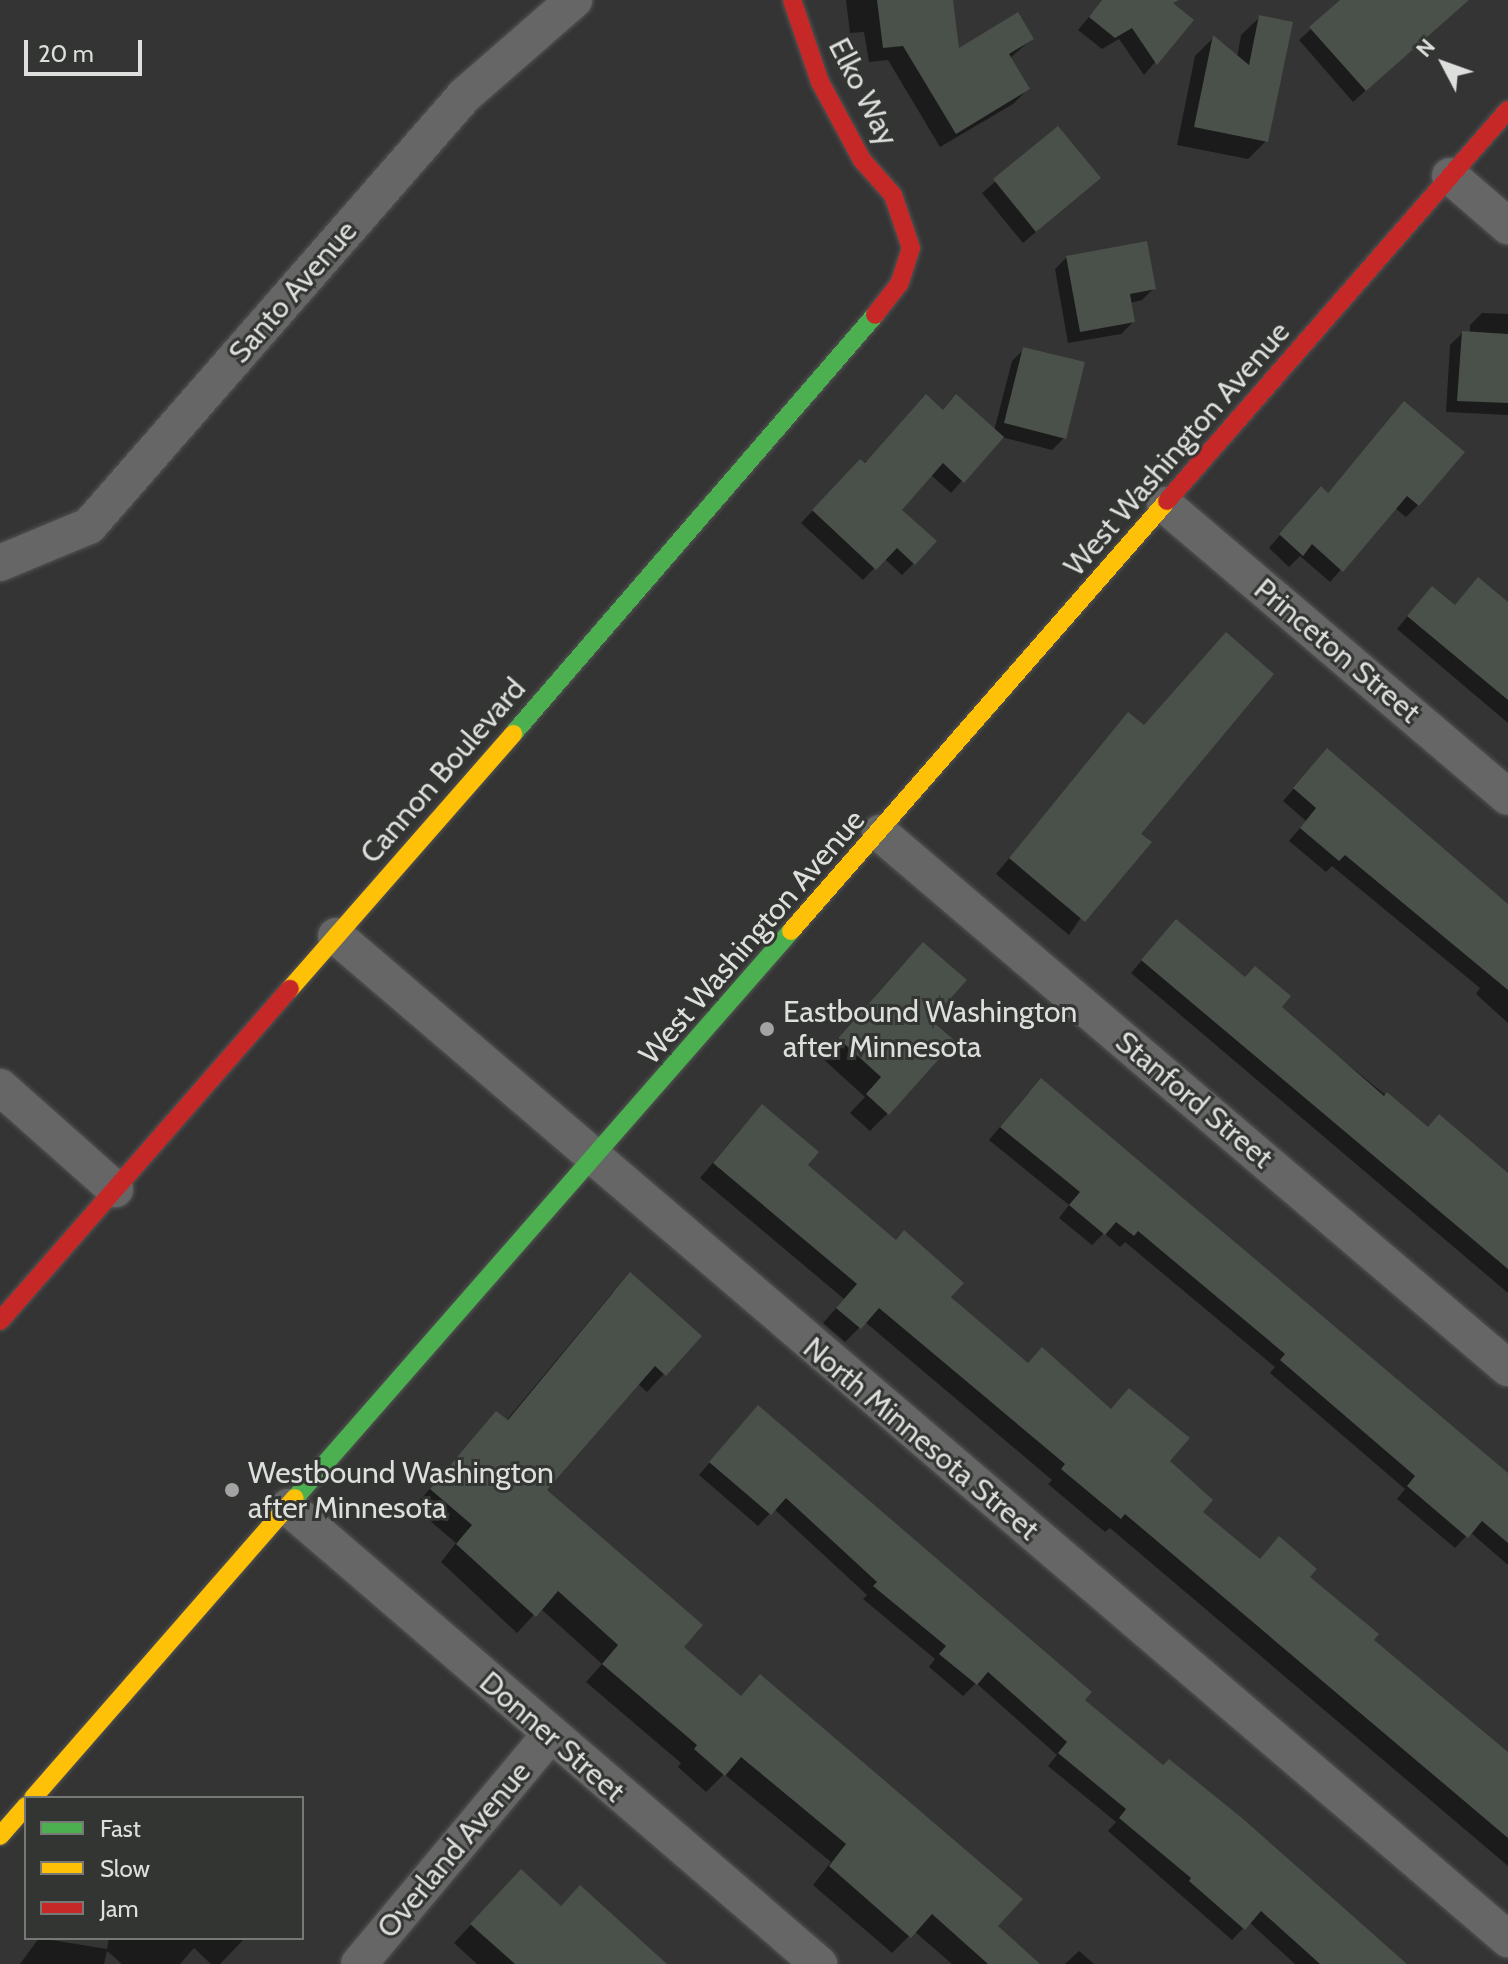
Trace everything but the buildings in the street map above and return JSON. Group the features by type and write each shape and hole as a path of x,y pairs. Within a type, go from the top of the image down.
{"main road":[{"name":"Elko Way","path":"792,0 820,82 862,160 893,195 911,248"},
{"name":"West Washington Avenue","path":"35,1796 880,833 1508,110"},
{"name":"Cannon Boulevard","path":"0,1321 856,340 899,284 911,248"},
{"path":"0,1836 24,1808"}],"street":[{"name":"Santo Avenue","path":"0,563 89,526 465,95 574,0"},
{"path":"1450,176 1508,226"},
{"name":"Princeton Street","path":"1165,505 1508,797"},
{"name":"Stanford Street","path":"880,833 1508,1368"},
{"name":"North Minnesota Street","path":"336,936 593,1161 1508,1939"},
{"path":"0,1087 115,1189"},
{"name":"Donner Street","path":"288,1507 549,1736 819,1964"},
{"name":"Overland Avenue","path":"359,1964 549,1736"}],"traffic: fast":[{"path":"513,734 875,315"},
{"path":"295,1498 791,931"}],"traffic: slow":[{"path":"791,931 1167,501"},
{"path":"290,989 513,734"},
{"path":"35,1796 295,1498"},
{"path":"0,1836 24,1808"}],"traffic: jam":[{"path":"792,0 820,82 862,160 893,195 911,248 899,284 875,315"},
{"path":"1167,501 1508,110"},
{"path":"0,1321 290,989"}],"place":[{"name":"Eastbound Washington after Minnesota","path":"767,1029"},
{"name":"Westbound Washington after Minnesota","path":"232,1490"}]}
